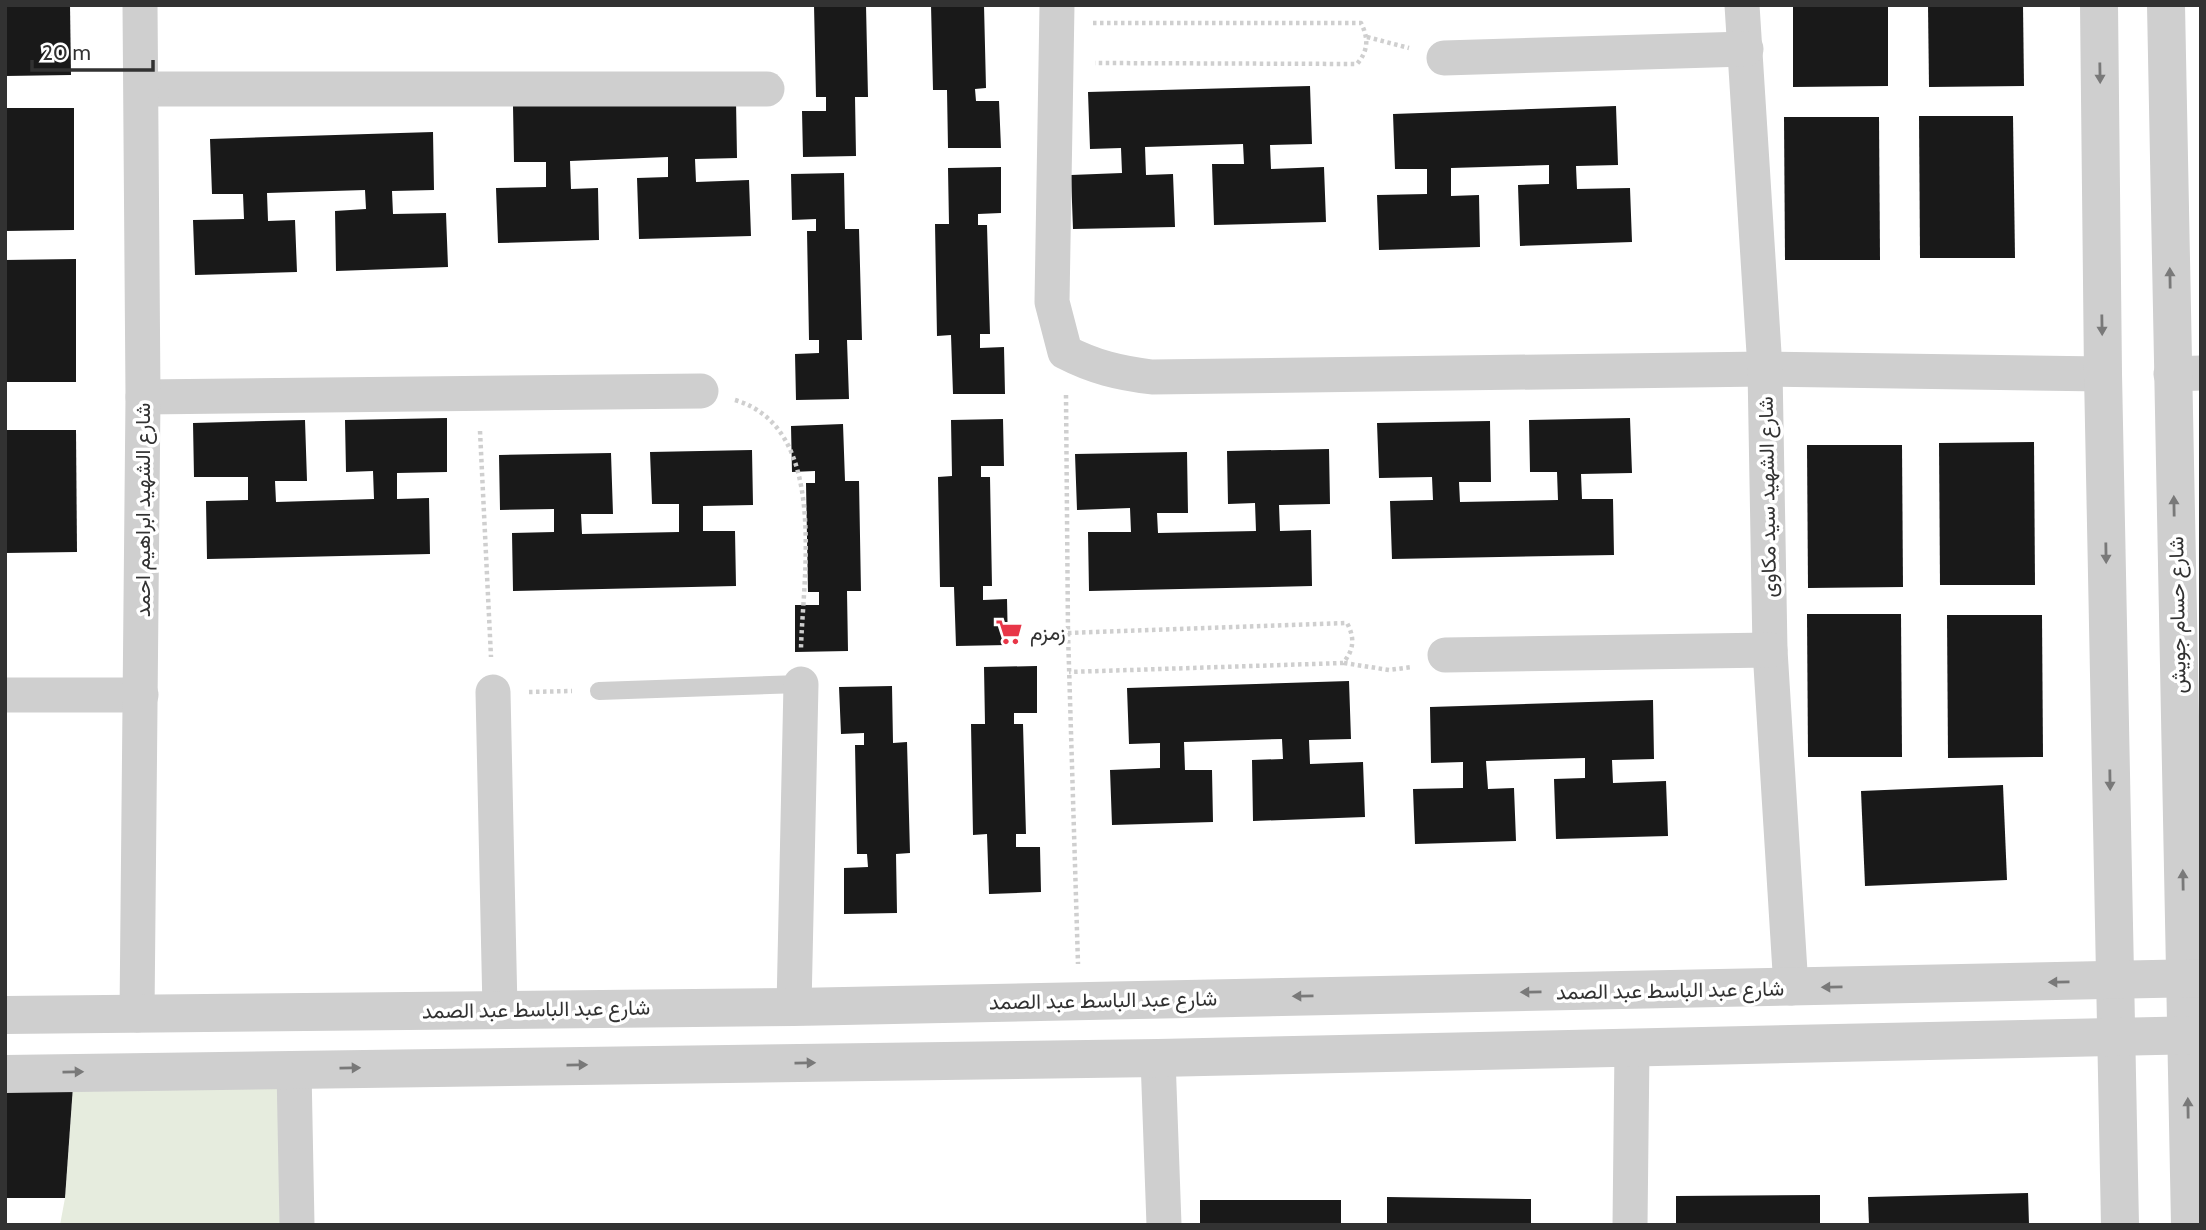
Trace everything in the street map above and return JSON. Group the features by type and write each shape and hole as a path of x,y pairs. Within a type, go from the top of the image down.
{"street":[{"name":"شارع الشهيد ابراهيم احمد","path":"137,1015 143,397 140,5"},
{"name":"شارع الشهيد سيد مكاوى","path":"1742,5 1765,369 1770,650 1791,988"},
{"path":"2099,5 2103,374 2120,1225"},
{"name":"شارع حسام جويش","path":"2166,5 2186,374 2194,1035 2190,1225"},
{"path":"1057,14 1052,302 1065,352 1103,369 1152,377 1765,369 2103,374"},
{"path":"1444,58 1746,49"},
{"path":"142,89 766,89"},
{"path":"143,397 478,395 701,390"},
{"path":"1445,655 1770,650"},
{"path":"793,1007 801,684"},
{"path":"493,692 500,1009"},
{"path":"5,695 141,695"},
{"name":"شارع عبد الباسط عبد الصمد","path":"5,1016 793,1007 2193,978"},
{"path":"5,1074 1158,1058 2194,1035"},
{"path":"1630,1225 1632,1048"},
{"path":"1158,1058 1164,1225"},
{"path":"294,1069 297,1225"}],"lane":[{"path":"599,691 801,684"}],"path":[{"path":"1056,63 1357,64 1367,49 1361,23 1057,14"},
{"path":"1065,352 1068,633 1079,999"},
{"path":"701,390 751,405 789,442 805,492 801,684"},
{"path":"478,395 493,692 599,691"},
{"path":"1068,633 1347,623 1353,639 1343,663"},
{"path":"1069,673 1343,663 1389,670 1418,666 1445,655"}],"shaded area":[{"path":"294,1069 297,1225 60,1225 65,1198 74,1072"}],"building":[{"path":"5,5 70,5 71,75 5,76"},
{"path":"814,5 866,5 868,97 855,97 856,156 803,157 802,111 826,111 826,97 816,97"},
{"path":"931,5 984,5 986,88 975,89 976,101 999,101 1001,148 948,148 947,90 933,90"},
{"path":"1793,5 1888,5 1888,86 1793,87"},
{"path":"1928,5 2023,5 2024,86 1929,87"},
{"path":"1310,86 1312,144 1270,145 1271,169 1324,167 1326,222 1214,225 1212,164 1244,164 1243,144 1145,147 1146,175 1173,174 1175,227 1073,229 1071,175 1122,173 1121,148 1090,149 1088,92"},
{"path":"736,100 737,158 695,159 696,182 749,180 751,236 639,239 637,178 668,177 668,157 570,161 571,189 598,188 599,240 498,243 496,188 546,187 546,162 514,162 513,106"},
{"path":"1616,106 1618,165 1576,166 1577,189 1630,188 1632,242 1520,246 1518,185 1549,184 1549,165 1451,168 1451,196 1479,195 1480,247 1379,250 1377,195 1427,194 1427,169 1395,169 1393,114"},
{"path":"5,108 74,108 74,230 5,231"},
{"path":"1919,116 2013,116 2015,258 1920,258"},
{"path":"1784,117 1879,117 1880,260 1785,260"},
{"path":"433,132 434,190 392,191 393,214 446,213 448,267 336,271 335,211 366,209 365,190 267,193 268,221 295,220 297,272 195,275 193,220 244,219 243,194 212,194 210,139"},
{"path":"1001,167 1001,213 978,214 978,225 987,225 990,334 980,334 980,348 1004,347 1005,394 953,394 951,335 937,336 935,224 949,224 948,168"},
{"path":"844,173 845,229 859,229 862,340 847,340 849,399 796,400 795,354 819,353 819,340 809,340 807,231 816,231 816,219 792,220 791,174"},
{"path":"76,259 76,382 5,382 5,260"},
{"path":"447,418 447,472 397,473 397,499 429,498 430,554 207,559 206,501 248,500 248,477 194,477 193,423 305,420 307,481 275,481 276,502 374,499 373,471 346,472 345,420"},
{"path":"1630,418 1632,473 1581,474 1582,499 1613,499 1614,555 1392,559 1390,501 1433,500 1432,477 1379,478 1377,423 1490,421 1491,482 1459,482 1460,502 1558,500 1557,472 1530,472 1529,420"},
{"path":"1003,419 1004,466 981,466 981,477 990,477 992,586 983,586 983,600 1007,599 1008,645 956,646 954,587 940,587 938,477 952,476 951,420"},
{"path":"843,424 845,481 859,481 861,591 847,591 848,651 795,652 795,605 819,605 819,592 808,592 806,483 815,483 815,471 792,472 791,426"},
{"path":"5,430 76,430 77,552 5,553"},
{"path":"2034,442 2035,585 1940,585 1939,443"},
{"path":"1807,445 1902,445 1903,587 1808,588"},
{"path":"1329,449 1330,504 1279,505 1280,531 1311,530 1312,586 1089,591 1088,532 1131,532 1130,508 1077,510 1075,454 1187,452 1188,513 1157,513 1158,533 1256,531 1255,503 1228,504 1227,451"},
{"path":"752,450 753,505 703,506 703,531 735,531 736,586 513,591 512,533 554,532 554,509 500,510 499,455 611,453 613,514 581,514 582,534 679,532 679,504 652,504 650,452"},
{"path":"1807,614 1901,614 1902,757 1808,757"},
{"path":"1947,615 2042,615 2043,757 1948,758"},
{"path":"1037,666 1037,713 1014,713 1014,724 1023,724 1026,834 1016,834 1016,847 1040,847 1041,892 989,894 987,834 973,835 971,724 985,724 984,667"},
{"path":"1349,681 1351,739 1309,740 1310,764 1363,762 1365,817 1253,821 1252,760 1283,759 1282,739 1184,742 1185,770 1212,770 1213,822 1112,825 1110,770 1160,768 1160,743 1129,744 1127,688"},
{"path":"892,686 893,743 907,742 910,853 896,854 897,913 844,914 844,868 868,867 867,854 857,854 855,745 864,745 864,733 841,734 839,687"},
{"path":"1653,700 1654,759 1612,760 1613,783 1666,781 1668,836 1556,839 1554,779 1585,778 1585,758 1486,761 1488,789 1514,788 1516,841 1415,844 1413,789 1463,788 1463,762 1431,763 1430,707"},
{"path":"2003,785 2007,880 1865,886 1861,791"},
{"path":"74,1072 65,1198 5,1198 5,1074"},
{"path":"2028,1193 2029,1225 1869,1225 1868,1197"},
{"path":"1820,1195 1820,1225 1676,1225 1676,1196"},
{"path":"1387,1197 1531,1199 1531,1225 1387,1225"},
{"path":"1200,1200 1341,1200 1341,1225 1200,1225"}],"place":[{"name":"زمزم","path":"1009,632"}]}
